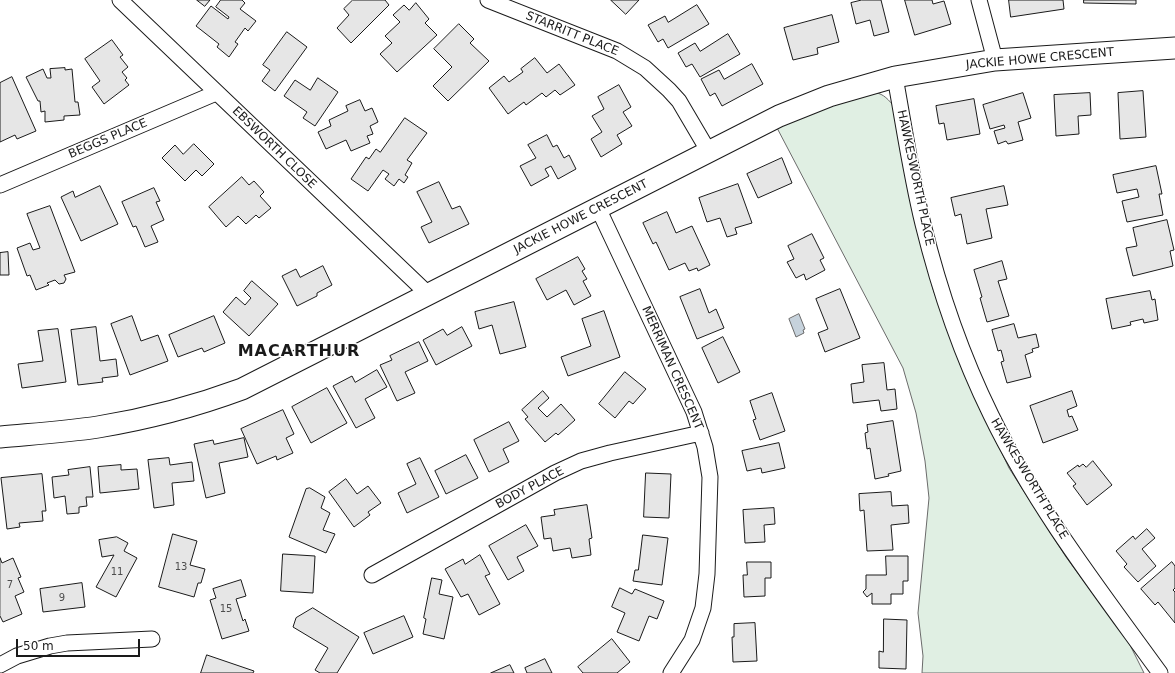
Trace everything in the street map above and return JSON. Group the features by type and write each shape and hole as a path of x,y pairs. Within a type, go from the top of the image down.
{"street":[{"name":"EBSWORTH CLOSE","path":"120,0 429,295"},
{"name":"STARRITT PLACE","path":"488,0 617,51 645,68 678,101 709,152"},
{"path":"979,0 995,60"},
{"name":"JACKIE HOWE CRESCENT","path":"0,437 97,427 155,415 212,400 242,389 779,116 829,96 895,77 995,60 1175,48"},
{"name":"HAWKESWORTH PLACE","path":"895,77 923,224 945,302 974,378 1010,451 1052,522 1160,673"},
{"name":"BEGGS PLACE","path":"0,185 216,93"},
{"name":"MERRIMAN CRESCENT","path":"598,208 694,412 702,433 710,477 707,574 703,608 692,640 671,673"},
{"name":"BODY PLACE","path":"372,575 548,477 582,461 610,452 702,433"},
{"path":"0,665 17,656 50,646 68,643 152,639"}],"green space":[{"path":"872,92 879,93 884,96 893,105 913,212 933,289 960,364 1009,468 1066,557 1129,643 1144,673 922,673 923,656 918,613 929,498 925,461 916,413 903,368 776,126"}],"shaded area":[{"path":"799,314 805,329 803,330 804,333 796,337 789,319"}],"building":[{"path":"197,0 210,0 205,6"},
{"path":"221,0 242,0 245,3 240,9 256,21 248,31 245,28 235,42 238,44 229,57 217,47 219,44 196,26 211,6 228,19 229,17 216,7"},
{"path":"353,0 385,0 389,5 351,43 337,28 349,15 344,9"},
{"path":"611,0 639,0 626,14"},
{"path":"862,0 881,0 889,32 874,36 870,20 856,24 851,3"},
{"path":"905,0 932,0 933,4 944,1 951,24 915,35"},
{"path":"1009,0 1063,0 1064,9 1011,17"},
{"path":"1084,0 1136,0 1136,4 1084,3"},
{"path":"416,3 429,19 425,23 437,35 397,72 380,54 392,43 385,36 400,22 393,15 404,5 409,10"},
{"path":"697,5 709,24 668,48 663,39 658,42 648,25 665,16 668,22"},
{"path":"832,15 839,42 817,48 818,54 793,60 784,28"},
{"path":"459,24 474,39 470,43 489,61 448,101 433,86 452,67 434,49"},
{"path":"287,32 307,47 275,91 262,81 270,70 263,65"},
{"path":"728,34 740,54 700,77 692,64 686,67 678,53 695,43 700,51"},
{"path":"112,40 123,55 120,57 128,67 122,72 127,78 125,80 129,85 104,104 92,87 100,81 85,59"},
{"path":"535,58 547,73 559,64 575,85 560,95 555,90 546,97 542,93 526,105 524,102 508,114 489,88 504,76 509,82 523,72 521,69"},
{"path":"752,64 763,84 722,106 715,93 710,96 701,79 719,70 724,79"},
{"path":"65,68 65,70 72,69 75,102 78,102 80,115 64,116 64,120 45,122 45,111 41,112 40,101 38,101 26,77 43,69 47,78 51,78 50,69"},
{"path":"12,77 36,131 17,139 15,135 0,142 0,83"},
{"path":"318,78 338,92 315,126 303,118 307,112 284,96 295,80 310,90"},
{"path":"619,85 631,107 623,112 632,126 617,135 622,144 601,157 591,139 602,132 592,116 604,109 598,97"},
{"path":"1143,91 1146,137 1120,139 1118,93"},
{"path":"1023,93 1031,118 1018,122 1023,140 1008,144 1006,141 998,144 994,131 1005,128 1004,125 990,129 983,105"},
{"path":"1090,93 1091,115 1078,116 1079,134 1056,136 1054,95"},
{"path":"974,99 980,134 947,140 944,123 939,124 936,106"},
{"path":"360,100 365,111 372,108 378,122 370,126 373,134 367,136 370,143 351,151 346,140 326,149 318,132 331,126 329,120 348,111 346,106"},
{"path":"405,118 427,133 407,160 412,163 405,175 408,177 404,183 399,179 394,186 385,179 389,174 383,170 368,191 351,179 366,157 369,159 376,149 380,152"},
{"path":"547,135 553,147 557,145 564,158 569,155 576,169 558,179 551,166 545,169 549,176 531,186 520,166 536,158 528,145"},
{"path":"194,144 214,164 202,176 196,170 185,181 162,158 175,145 183,154"},
{"path":"782,158 792,183 758,198 747,174"},
{"path":"1156,166 1162,194 1159,194 1163,215 1127,222 1122,201 1139,197 1137,189 1117,193 1113,175"},
{"path":"242,177 249,185 254,181 264,192 260,196 271,208 259,218 256,215 246,224 238,216 226,227 209,207"},
{"path":"439,182 452,209 460,206 469,224 429,243 421,227 432,222 417,192"},
{"path":"738,184 752,223 735,228 737,234 727,237 720,218 707,222 699,198"},
{"path":"100,186 118,224 81,241 61,197 73,191 75,197"},
{"path":"1004,186 1008,205 986,209 992,238 967,244 961,214 955,216 951,198"},
{"path":"154,188 160,201 156,202 164,220 151,226 158,242 145,247 136,226 133,227 122,202"},
{"path":"50,206 75,272 64,275 66,279 64,283 59,284 55,280 47,283 49,285 36,290 30,275 27,276 17,248 30,243 33,250 40,248 27,214"},
{"path":"667,212 676,233 692,226 710,265 698,271 697,268 689,271 685,263 669,270 656,242 653,244 643,223"},
{"path":"1167,220 1174,250 1170,251 1173,266 1133,276 1126,248 1137,246 1133,228"},
{"path":"812,234 824,258 820,260 825,270 806,280 804,274 796,278 787,262 794,259 788,246"},
{"path":"8,252 9,275 0,275 0,253"},
{"path":"578,257 585,269 582,271 587,279 583,281 591,296 574,305 566,290 547,300 536,279"},
{"path":"1002,261 1007,279 998,281 1009,316 987,322 980,298 982,297 974,270"},
{"path":"323,266 332,285 317,293 317,296 297,306 282,276 296,269 300,277"},
{"path":"252,281 278,304 249,336 223,312 236,297 245,305 251,298 244,291"},
{"path":"700,289 709,313 716,309 724,328 697,339 680,297"},
{"path":"840,289 860,338 825,352 818,333 828,329 816,299"},
{"path":"1150,291 1152,300 1155,299 1158,320 1144,323 1143,319 1130,322 1131,325 1112,329 1106,299"},
{"path":"514,302 526,347 500,354 492,325 479,329 475,312"},
{"path":"604,311 620,357 568,376 561,357 591,346 582,319"},
{"path":"132,316 141,341 158,335 168,361 130,375 111,324"},
{"path":"214,316 225,343 204,352 202,348 178,357 169,335"},
{"path":"1014,324 1018,338 1036,334 1039,347 1032,349 1033,352 1025,355 1031,377 1007,383 1001,362 1004,361 1001,350 998,351 992,330"},
{"path":"96,327 100,361 116,359 118,376 102,378 103,382 78,385 71,330"},
{"path":"462,327 472,346 436,365 423,340 443,329 447,335"},
{"path":"58,329 66,382 22,388 18,364 43,361 38,331"},
{"path":"723,337 740,372 718,383 702,348"},
{"path":"419,342 428,361 405,372 415,393 397,401 380,365 392,360 390,356"},
{"path":"884,363 887,390 895,389 897,409 881,411 879,400 853,403 851,384 864,382 862,365"},
{"path":"377,370 387,387 365,399 375,418 356,428 333,386 352,376 355,382"},
{"path":"625,372 646,389 633,404 629,401 615,418 599,404"},
{"path":"327,388 347,423 311,443 292,407"},
{"path":"543,391 549,398 538,408 547,417 561,404 575,420 558,435 556,433 545,442 525,419 528,417 522,410"},
{"path":"1072,391 1077,406 1067,410 1069,417 1072,416 1078,430 1043,443 1030,406"},
{"path":"772,393 785,431 760,440 753,420 756,419 750,401"},
{"path":"283,410 294,434 286,438 293,453 277,460 276,456 257,464 241,429"},
{"path":"893,421 901,471 888,474 889,476 875,479 870,448 867,449 865,433 868,432 867,425"},
{"path":"509,422 519,441 503,449 509,462 489,472 474,440"},
{"path":"244,438 248,457 219,463 225,493 206,498 194,444 213,440 214,444"},
{"path":"779,443 785,468 762,473 761,468 747,471 742,451"},
{"path":"466,455 478,478 446,494 435,471"},
{"path":"169,458 170,465 192,462 194,481 172,483 174,505 154,508 148,460"},
{"path":"420,458 439,497 407,513 398,493 416,484 407,464"},
{"path":"1093,461 1112,485 1087,505 1073,486 1076,484 1067,473 1078,465 1079,467 1083,464 1086,467"},
{"path":"121,465 121,470 137,469 139,489 100,493 98,467"},
{"path":"90,467 93,497 86,497 87,506 79,507 79,513 67,514 65,496 54,498 52,477 69,475 68,470"},
{"path":"646,473 671,474 669,518 644,517"},
{"path":"42,474 46,511 42,511 43,521 19,523 20,527 7,529 1,478"},
{"path":"346,479 357,494 368,486 381,503 368,512 370,515 354,527 329,492"},
{"path":"310,488 325,497 321,508 330,513 323,530 335,534 326,553 289,537 306,489"},
{"path":"891,492 892,506 908,505 909,523 891,525 893,550 867,551 864,510 860,511 859,494"},
{"path":"587,505 592,538 589,539 591,555 572,558 570,548 553,551 551,538 544,539 541,517 555,515 554,510"},
{"path":"774,508 775,524 764,525 765,542 745,543 743,510"},
{"path":"526,525 538,546 517,557 524,571 508,580 489,546"},
{"path":"1147,529 1155,538 1142,549 1156,566 1138,582 1124,567 1127,564 1116,551 1133,536 1135,539"},
{"path":"173,534 197,541 190,565 205,569 201,583 198,583 194,597 159,587"},
{"path":"643,535 668,538 662,585 633,581 635,570 638,570"},
{"path":"117,537 128,543 124,551 137,558 116,597 96,587 114,555 102,557 99,540"},
{"path":"283,554 315,556 313,593 281,591"},
{"path":"480,555 490,574 485,576 500,604 479,615 468,594 461,597 445,569 463,559 465,564"},
{"path":"886,556 908,556 908,581 903,581 903,594 891,594 891,604 872,604 872,593 867,597 863,592 866,589 866,575 886,575"},
{"path":"0,558 2,563 13,558 21,577 18,578 24,592 15,596 22,614 3,622 0,616"},
{"path":"747,562 771,562 771,578 765,578 765,596 744,597 743,575 747,575"},
{"path":"1172,562 1175,566 1175,588 1173,590 1175,592 1175,623 1158,602 1155,605 1141,589"},
{"path":"432,578 442,580 439,594 453,597 444,639 423,634 426,619 424,618"},
{"path":"241,580 246,596 236,599 243,621 245,619 249,631 222,639 210,600 216,598 213,589"},
{"path":"82,583 85,607 43,612 40,589"},
{"path":"620,588 632,594 635,589 664,601 657,619 649,616 639,641 617,632 625,613 612,607"},
{"path":"313,608 359,637 337,673 320,673 315,670 328,648 293,627 296,618"},
{"path":"404,616 413,637 373,654 364,633"},
{"path":"884,619 907,620 906,669 879,668 879,651 883,652"},
{"path":"755,623 757,661 733,662 732,637 734,637 734,624"},
{"path":"612,639 630,662 617,673 583,673 578,667"},
{"path":"207,655 254,671 253,673 201,673"},
{"path":"545,659 552,673 527,673 525,668"},
{"path":"510,665 514,673 491,673"}],"district":[{"name":"MACARTHUR","path":"299,352"}]}
